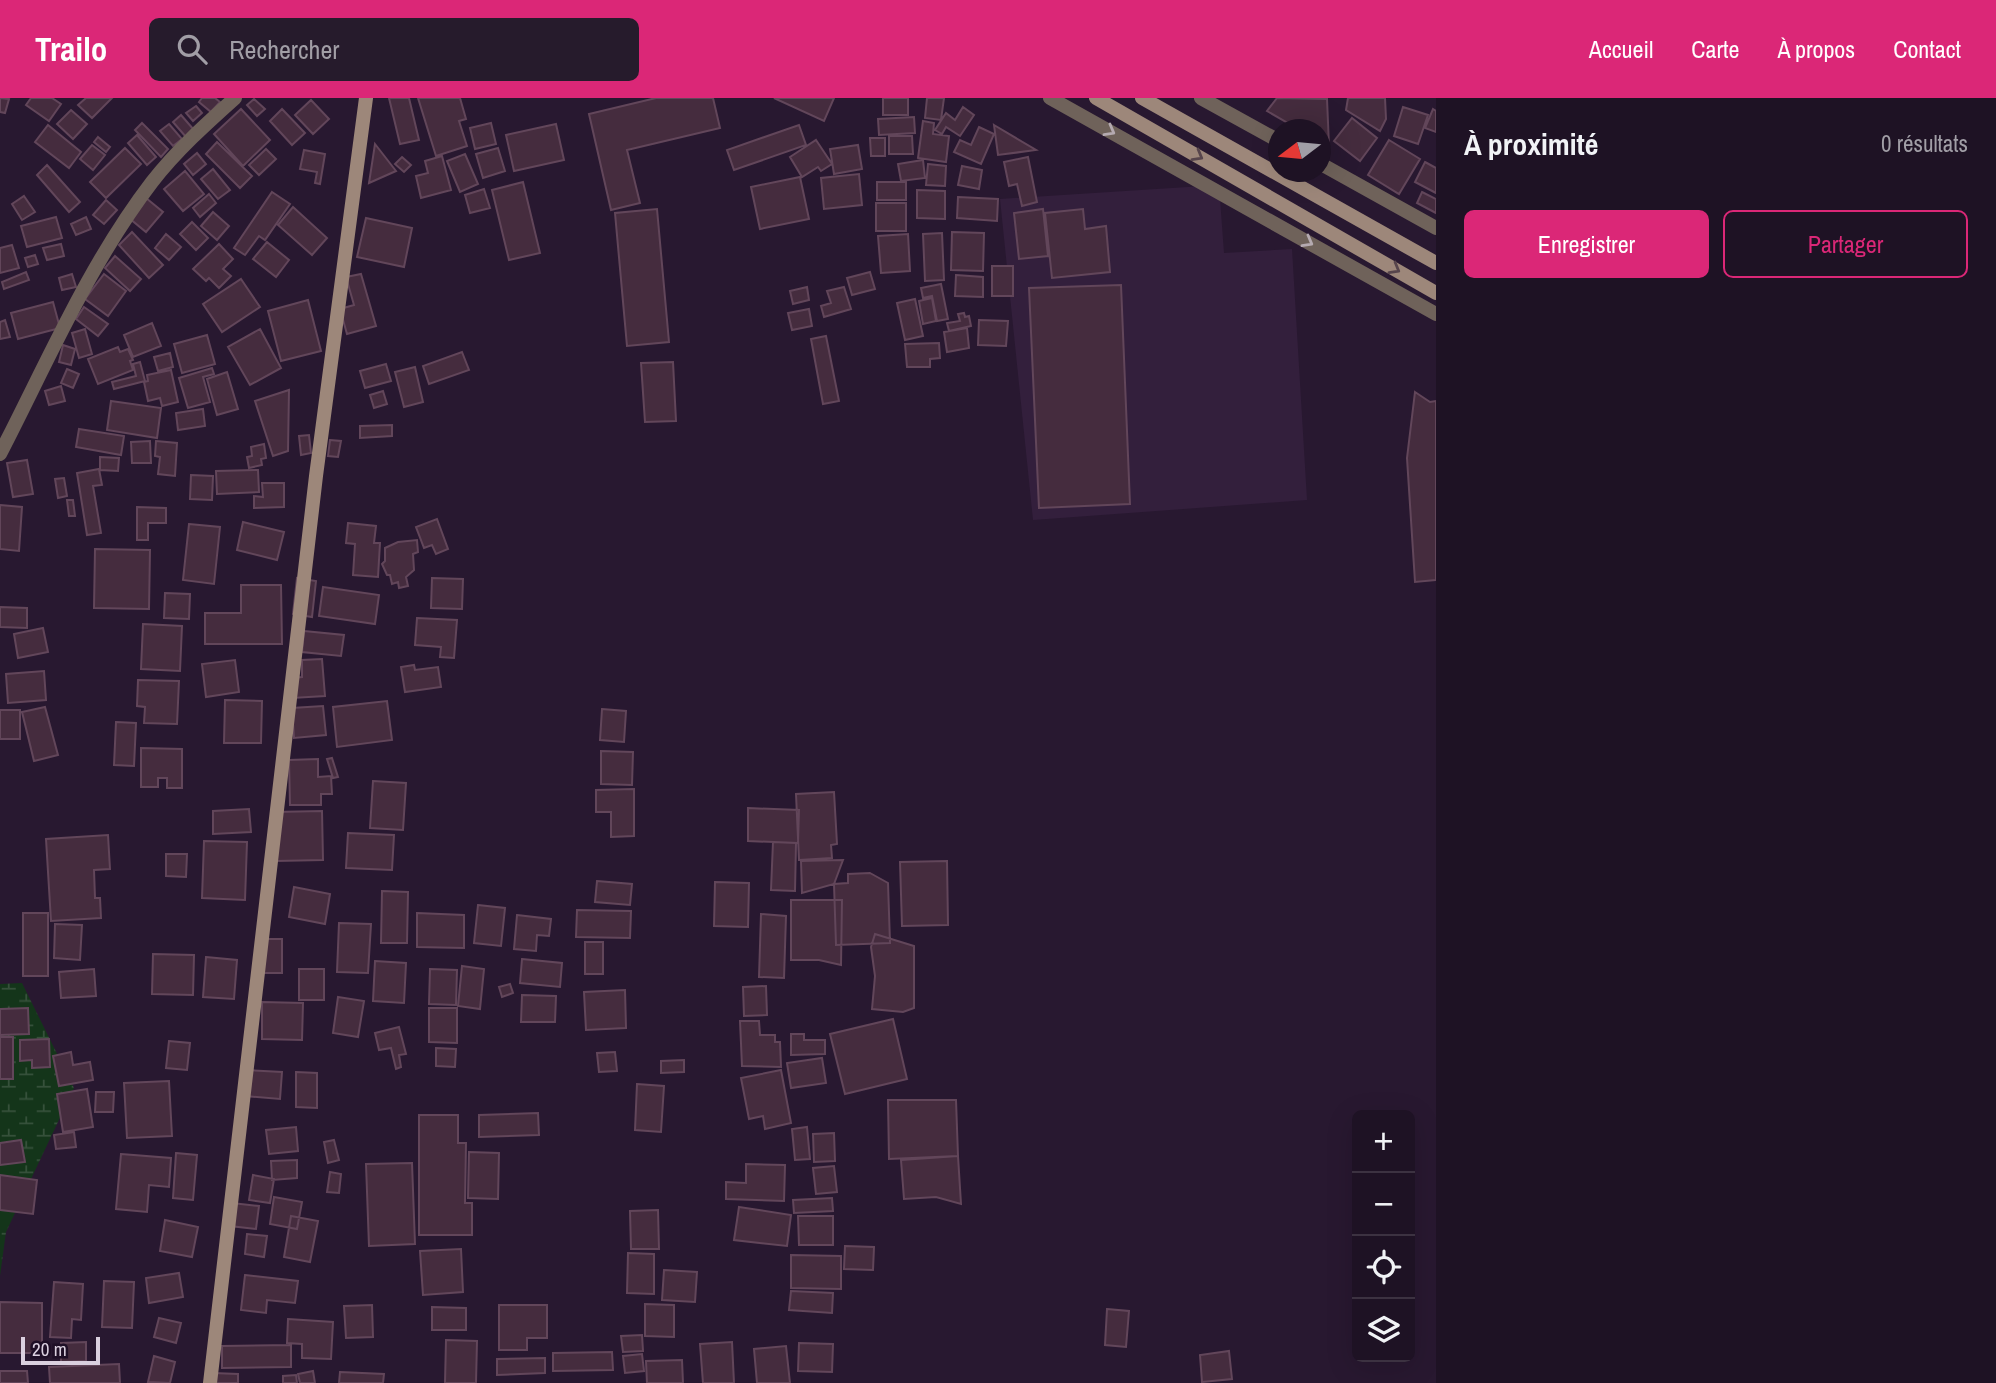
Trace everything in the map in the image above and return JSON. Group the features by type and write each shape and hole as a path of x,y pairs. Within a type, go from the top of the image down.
{"street":[{"path":"0,454 109,247 152,182 196,134 235,98"},
{"path":"210,1383 316,476 366,98"},
{"path":"1050,98 1436,314"},
{"path":"1096,98 1436,293"},
{"path":"1142,98 1436,263"},
{"path":"1201,98 1268,135"},
{"path":"1331,170 1436,228"}],"shaded area":[{"path":"1219,185 1224,253 1292,249 1307,500 1033,520 1000,199"}],"green space":[{"path":"22,983 74,1088 6,1232 0,1276 0,984"}],"building":[{"path":"0,98 9,99 5,113 0,112"},
{"path":"31,98 52,98 61,104 49,121 26,105"},
{"path":"86,98 112,98 92,118 78,105"},
{"path":"202,98 215,98 220,102 211,112 199,102"},
{"path":"389,98 409,98 419,140 400,144"},
{"path":"418,98 460,98 466,119 459,121 467,146 436,156"},
{"path":"656,98 713,98 720,128 627,150 640,203 611,210 589,114"},
{"path":"774,98 834,98 824,121"},
{"path":"883,98 908,98 908,115 883,115"},
{"path":"927,98 944,98 941,120 925,118"},
{"path":"1277,98 1327,99 1328,119 1281,119 1267,111"},
{"path":"1348,98 1385,98 1386,119 1380,131 1346,110"},
{"path":"254,99 265,109 257,116 247,105"},
{"path":"311,100 329,119 313,134 295,115"},
{"path":"196,106 202,113 193,121 186,113"},
{"path":"963,107 974,115 960,136 946,127 942,134 935,130 946,113 955,120"},
{"path":"1403,107 1428,115 1418,144 1394,136"},
{"path":"241,109 270,140 243,166 214,134"},
{"path":"282,109 305,133 292,145 270,121"},
{"path":"1433,109 1436,111 1436,132 1425,128"},
{"path":"71,110 87,124 73,139 57,124"},
{"path":"181,115 194,130 186,137 173,122"},
{"path":"914,117 915,133 879,135 878,119"},
{"path":"1352,118 1377,138 1360,161 1334,141"},
{"path":"923,121 934,123 933,134 949,136 946,162 918,158"},
{"path":"142,123 168,149 161,157 135,130"},
{"path":"491,123 496,144 475,149 470,128"},
{"path":"169,124 182,139 173,146 160,131"},
{"path":"556,124 564,160 514,171 506,135"},
{"path":"48,125 81,152 69,168 35,142"},
{"path":"799,125 806,145 734,170 727,150"},
{"path":"994,125 1036,150 998,155"},
{"path":"979,127 994,134 981,164 954,152 960,140 971,145"},
{"path":"137,135 156,157 147,165 128,143"},
{"path":"889,136 912,136 913,154 889,154"},
{"path":"98,137 110,147 106,152 94,142"},
{"path":"870,138 885,138 885,156 871,156"},
{"path":"816,140 832,164 821,171 818,167 802,177 790,157"},
{"path":"1389,140 1420,159 1399,194 1368,175"},
{"path":"217,142 252,176 240,188 206,154"},
{"path":"375,144 396,171 369,183"},
{"path":"92,145 105,155 93,170 80,159"},
{"path":"858,145 862,169 834,174 830,149"},
{"path":"125,148 141,164 106,198 90,182"},
{"path":"498,148 505,171 483,178 476,154"},
{"path":"266,149 276,159 259,175 249,165"},
{"path":"304,150 325,154 320,184 315,183 317,172 300,169"},
{"path":"197,153 206,164 193,175 184,164"},
{"path":"465,154 478,184 460,192 447,161"},
{"path":"442,156 451,190 421,198 416,176 428,173 425,161"},
{"path":"402,157 411,165 404,172 395,164"},
{"path":"1028,157 1037,202 1022,206 1017,184 1009,186 1004,162"},
{"path":"923,160 925,178 901,181 898,164"},
{"path":"1425,162 1436,168 1436,193 1415,182"},
{"path":"928,164 946,166 945,186 926,185"},
{"path":"47,165 80,202 69,212 37,175"},
{"path":"962,166 982,170 979,189 958,185"},
{"path":"213,169 230,190 218,199 201,179"},
{"path":"185,171 204,194 183,211 164,189"},
{"path":"859,174 862,205 824,209 821,178"},
{"path":"800,177 809,219 760,229 751,187"},
{"path":"523,182 540,253 509,260 492,190"},
{"path":"877,182 906,182 906,200 877,200"},
{"path":"484,189 490,208 470,213 465,195"},
{"path":"917,190 945,191 945,219 917,218"},
{"path":"272,192 290,204 265,240 259,236 245,255 234,248"},
{"path":"1422,192 1436,199 1436,213 1417,203"},
{"path":"209,194 216,203 200,217 193,208"},
{"path":"24,196 35,212 22,220 12,204"},
{"path":"958,197 998,199 997,221 957,218"},
{"path":"146,198 163,212 146,232 129,218"},
{"path":"106,200 117,210 104,224 93,215"},
{"path":"876,203 906,203 906,231 876,231"},
{"path":"293,207 327,238 312,255 278,225"},
{"path":"657,209 669,342 627,346 615,213"},
{"path":"1043,209 1048,256 1019,259 1014,213"},
{"path":"1083,209 1085,229 1106,226 1110,272 1052,278 1045,213"},
{"path":"213,212 229,226 217,240 201,226"},
{"path":"56,217 62,238 27,247 21,226"},
{"path":"86,217 91,229 76,235 71,224"},
{"path":"366,218 412,228 404,267 357,257"},
{"path":"192,222 208,238 196,250 180,234"},
{"path":"132,232 163,265 149,278 119,245"},
{"path":"952,232 984,233 983,271 951,270"},
{"path":"942,233 944,280 925,281 923,234"},
{"path":"166,234 181,247 169,260 155,248"},
{"path":"908,234 910,271 881,273 878,236"},
{"path":"267,242 289,260 276,277 253,259"},
{"path":"61,244 64,256 47,260 43,248"},
{"path":"219,244 233,259 223,269 231,276 219,288 209,278 206,281 193,269"},
{"path":"12,245 19,268 0,273 0,248"},
{"path":"35,255 38,264 28,267 25,258"},
{"path":"115,256 141,279 130,291 105,268"},
{"path":"992,266 1013,266 1013,296 992,296"},
{"path":"26,272 29,280 4,289 2,282"},
{"path":"870,272 875,289 852,295 847,278"},
{"path":"72,274 76,287 62,290 59,278"},
{"path":"104,274 126,291 108,316 85,299"},
{"path":"361,274 376,326 347,334 340,309 354,305 346,277"},
{"path":"956,275 983,277 983,297 955,296"},
{"path":"241,279 260,307 222,332 203,304"},
{"path":"941,284 948,319 937,321 932,296 923,298 921,288"},
{"path":"1121,285 1130,504 1039,508 1029,288"},
{"path":"807,287 809,300 793,304 790,291"},
{"path":"844,287 851,309 824,317 821,306 831,303 827,291"},
{"path":"932,298 936,321 923,324 919,301"},
{"path":"915,299 923,336 905,340 897,303"},
{"path":"308,300 321,351 281,361 268,311"},
{"path":"53,302 60,328 18,339 11,313"},
{"path":"84,307 108,324 98,336 76,319"},
{"path":"809,309 812,326 792,330 788,313"},
{"path":"964,313 965,317 969,316 971,326 949,331 947,323 960,321 958,314"},
{"path":"5,320 10,337 0,339 0,322"},
{"path":"979,320 1008,321 1006,346 978,345"},
{"path":"152,323 161,346 133,357 124,335"},
{"path":"967,328 969,348 947,352 944,332"},
{"path":"85,329 92,354 79,358 72,333"},
{"path":"260,329 281,368 250,385 228,347"},
{"path":"207,335 215,364 182,373 174,344"},
{"path":"826,336 839,401 823,404 811,339"},
{"path":"939,343 940,358 930,359 930,367 907,367 905,344"},
{"path":"63,345 75,349 71,365 59,362"},
{"path":"118,347 120,352 128,349 133,360 130,361 133,370 98,384 88,359"},
{"path":"462,352 469,370 429,384 423,366"},
{"path":"170,353 173,367 158,371 154,357"},
{"path":"140,362 145,381 114,389 112,382 136,376 133,364"},
{"path":"673,362 676,421 645,422 641,363"},
{"path":"386,364 391,381 365,388 360,371"},
{"path":"415,367 423,402 404,407 395,372"},
{"path":"212,368 214,374 203,377 210,402 188,408 179,378"},
{"path":"67,369 79,374 73,388 61,383"},
{"path":"171,370 178,402 162,406 160,398 148,401 144,382 148,381 147,375"},
{"path":"227,372 238,409 217,415 207,379"},
{"path":"61,386 65,401 49,405 45,391"},
{"path":"289,390 288,451 273,456 255,401"},
{"path":"383,391 387,404 374,408 370,395"},
{"path":"1415,392 1430,402 1436,401 1436,580 1415,582 1407,458"},
{"path":"111,401 161,408 157,438 107,430"},
{"path":"203,409 205,426 178,430 176,413"},
{"path":"392,425 392,436 360,438 360,426"},
{"path":"79,429 124,436 121,455 76,447"},
{"path":"309,435 311,453 301,455 299,436"},
{"path":"330,440 341,441 338,457 328,456"},
{"path":"150,441 151,463 132,463 131,442"},
{"path":"156,441 177,443 175,476 158,474 160,457 155,456"},
{"path":"264,444 266,458 261,459 262,465 249,468 247,457 252,456 251,447"},
{"path":"100,457 119,458 118,471 100,470"},
{"path":"27,460 33,494 13,497 7,463"},
{"path":"99,469 102,485 93,486 101,533 87,535 77,473"},
{"path":"258,470 259,492 217,494 216,471"},
{"path":"191,475 213,476 212,500 190,499"},
{"path":"64,478 67,496 58,498 55,479"},
{"path":"262,483 284,483 284,507 254,508 254,496 263,497"},
{"path":"67,500 73,500 75,516 69,516"},
{"path":"0,505 22,507 19,551 0,549"},
{"path":"137,507 166,508 166,523 148,523 148,540 137,540"},
{"path":"437,519 448,549 436,554 432,545 424,548 416,527"},
{"path":"243,522 284,532 277,560 237,550"},
{"path":"348,523 376,526 374,543 380,543 378,577 353,575 355,544 346,543"},
{"path":"189,524 220,527 214,584 183,580"},
{"path":"417,540 418,552 413,554 414,570 406,577 408,586 399,588 398,582 392,584 390,575 387,575 382,564 385,561 385,548 398,542"},
{"path":"95,549 150,550 149,609 94,608"},
{"path":"297,578 316,581 312,617 293,614"},
{"path":"432,578 463,579 462,609 431,608"},
{"path":"241,585 281,585 282,644 205,644 205,613 241,613"},
{"path":"323,587 379,595 375,624 319,616"},
{"path":"165,593 190,594 189,619 164,618"},
{"path":"0,607 27,608 27,628 0,627"},
{"path":"417,618 457,620 454,658 440,657 441,647 415,645"},
{"path":"143,624 182,626 180,671 141,669"},
{"path":"43,628 48,652 18,658 14,634"},
{"path":"304,631 344,635 341,656 302,652"},
{"path":"322,659 325,696 292,698 291,678 302,677 302,660"},
{"path":"235,660 239,692 206,697 202,664"},
{"path":"414,665 415,670 438,667 441,687 405,692 401,667"},
{"path":"44,671 46,700 8,703 6,674"},
{"path":"138,680 179,681 177,724 144,723 145,707 137,706"},
{"path":"225,700 262,701 261,743 224,743"},
{"path":"387,701 392,740 337,747 333,707"},
{"path":"323,706 326,735 294,738 292,708"},
{"path":"45,707 58,755 34,761 22,712"},
{"path":"602,709 626,711 624,742 600,740"},
{"path":"0,710 20,710 20,739 0,739"},
{"path":"116,722 136,723 134,766 114,765"},
{"path":"141,748 182,749 182,788 167,788 167,778 158,778 158,787 141,787"},
{"path":"601,751 633,752 632,785 601,784"},
{"path":"332,758 338,777 333,778 327,759"},
{"path":"318,759 318,777 331,776 332,794 321,794 321,805 290,805 289,760"},
{"path":"373,781 406,783 403,830 370,828"},
{"path":"634,789 634,836 611,837 611,812 596,812 596,790"},
{"path":"834,792 837,844 831,845 832,858 799,860 796,794"},
{"path":"748,808 799,810 798,843 748,841"},
{"path":"249,809 251,832 213,834 213,811"},
{"path":"322,811 323,860 276,861 274,812"},
{"path":"348,833 394,835 392,870 346,868"},
{"path":"108,835 110,869 94,870 95,898 100,898 101,918 51,921 46,839"},
{"path":"204,841 247,842 245,900 202,898"},
{"path":"773,842 796,843 795,891 771,890"},
{"path":"166,854 187,854 186,877 166,876"},
{"path":"843,860 834,884 802,893 801,861"},
{"path":"947,861 948,925 902,926 900,862"},
{"path":"870,873 888,883 890,943 836,945 834,884 848,883 848,874"},
{"path":"597,881 632,884 630,905 595,902"},
{"path":"715,882 749,883 748,927 714,926"},
{"path":"294,887 330,894 325,924 289,917"},
{"path":"382,891 408,892 407,943 381,943"},
{"path":"791,900 842,900 841,965 819,960 791,960"},
{"path":"478,905 505,908 501,946 474,943"},
{"path":"577,910 631,911 630,938 576,937"},
{"path":"23,913 48,913 48,976 23,976"},
{"path":"417,913 464,915 464,948 417,947"},
{"path":"761,914 786,916 784,978 759,977"},
{"path":"517,915 551,919 549,936 537,935 536,951 514,949"},
{"path":"339,923 371,924 368,973 337,972"},
{"path":"55,924 82,925 80,960 54,958"},
{"path":"875,934 914,946 914,1008 903,1012 872,1009 875,976 871,947"},
{"path":"261,939 282,939 282,973 261,973"},
{"path":"585,942 603,942 603,974 585,974"},
{"path":"153,954 194,955 193,995 152,994"},
{"path":"206,957 237,960 234,999 203,997"},
{"path":"522,959 562,963 560,987 520,983"},
{"path":"375,961 406,963 404,1003 373,1001"},
{"path":"462,966 484,969 480,1009 458,1006"},
{"path":"94,969 96,996 61,998 59,972"},
{"path":"299,969 324,969 324,1000 299,1000"},
{"path":"430,969 457,970 456,1005 429,1004"},
{"path":"510,984 513,993 502,997 499,987"},
{"path":"766,986 767,1015 744,1016 743,987"},
{"path":"625,990 626,1028 586,1030 584,992"},
{"path":"522,995 556,996 555,1022 521,1022"},
{"path":"338,997 364,1001 358,1037 333,1033"},
{"path":"262,1002 303,1003 302,1040 262,1039"},
{"path":"28,1008 29,1034 0,1035 0,1009"},
{"path":"429,1008 457,1008 457,1043 429,1042"},
{"path":"893,1019 907,1079 845,1094 830,1034"},
{"path":"740,1021 759,1021 760,1035 775,1035 775,1042 780,1042 781,1067 742,1066"},
{"path":"399,1027 406,1054 399,1055 401,1067 396,1069 391,1048 379,1050 375,1033"},
{"path":"791,1034 804,1034 804,1040 825,1040 825,1054 791,1055"},
{"path":"0,1037 13,1037 13,1079 0,1079"},
{"path":"49,1039 50,1067 32,1068 32,1060 20,1061 20,1040"},
{"path":"169,1041 190,1043 187,1070 166,1068"},
{"path":"436,1048 456,1049 455,1067 436,1066"},
{"path":"71,1052 73,1065 90,1062 93,1080 59,1086 53,1056"},
{"path":"615,1052 617,1071 599,1072 597,1053"},
{"path":"822,1058 826,1083 791,1088 787,1063"},
{"path":"684,1060 684,1072 661,1073 661,1061"},
{"path":"247,1070 282,1072 280,1099 245,1096"},
{"path":"781,1070 791,1123 765,1129 763,1116 749,1119 741,1078"},
{"path":"296,1072 317,1073 317,1108 296,1107"},
{"path":"169,1081 172,1136 127,1138 124,1083"},
{"path":"637,1084 664,1086 661,1132 635,1130"},
{"path":"87,1089 93,1127 63,1132 57,1094"},
{"path":"96,1092 114,1092 113,1112 95,1112"},
{"path":"888,1100 956,1100 958,1156 889,1159"},
{"path":"538,1113 539,1135 479,1137 479,1115"},
{"path":"419,1115 458,1115 458,1143 466,1143 465,1203 472,1203 472,1235 419,1235"},
{"path":"296,1127 298,1151 269,1154 266,1130"},
{"path":"807,1127 810,1159 795,1160 792,1129"},
{"path":"74,1132 76,1147 56,1149 54,1135"},
{"path":"834,1133 835,1161 814,1162 813,1134"},
{"path":"21,1140 25,1162 0,1165 0,1143"},
{"path":"334,1140 339,1160 328,1163 324,1142"},
{"path":"469,1152 499,1153 498,1199 468,1198"},
{"path":"176,1153 197,1155 193,1200 173,1198"},
{"path":"121,1154 171,1158 169,1187 149,1185 147,1212 116,1209"},
{"path":"958,1156 961,1204 936,1197 904,1199 901,1160"},
{"path":"297,1160 297,1178 272,1180 271,1161"},
{"path":"412,1163 415,1244 369,1246 366,1164"},
{"path":"746,1164 785,1165 784,1201 726,1199 726,1182 746,1183"},
{"path":"834,1166 837,1192 816,1194 813,1168"},
{"path":"330,1172 341,1174 339,1193 327,1192"},
{"path":"0,1175 37,1180 33,1214 0,1210"},
{"path":"253,1175 274,1179 270,1203 249,1200"},
{"path":"274,1197 302,1202 297,1229 270,1224"},
{"path":"832,1198 833,1211 794,1213 793,1200"},
{"path":"232,1203 259,1206 256,1229 230,1226"},
{"path":"739,1207 791,1215 787,1246 734,1240"},
{"path":"658,1210 659,1249 631,1249 630,1211"},
{"path":"291,1216 318,1221 310,1262 284,1257"},
{"path":"798,1216 833,1216 833,1245 799,1245"},
{"path":"165,1220 198,1227 192,1257 160,1251"},
{"path":"247,1234 267,1236 264,1257 245,1254"},
{"path":"845,1246 874,1247 873,1270 844,1269"},
{"path":"461,1249 463,1292 423,1295 420,1251"},
{"path":"628,1253 654,1254 654,1294 627,1293"},
{"path":"791,1255 841,1256 841,1289 791,1288"},
{"path":"664,1270 697,1272 695,1302 662,1300"},
{"path":"179,1273 183,1297 149,1303 146,1278"},
{"path":"245,1275 298,1281 295,1303 267,1300 266,1313 241,1310"},
{"path":"104,1281 134,1282 132,1328 102,1327"},
{"path":"54,1282 83,1284 81,1320 72,1319 71,1338 50,1337"},
{"path":"791,1291 833,1293 832,1313 789,1310"},
{"path":"0,1302 42,1303 42,1353 0,1353"},
{"path":"645,1304 674,1305 674,1337 645,1336"},
{"path":"372,1305 373,1337 346,1338 344,1306"},
{"path":"499,1305 547,1305 547,1338 527,1338 527,1350 499,1350"},
{"path":"432,1307 466,1308 466,1330 432,1330"},
{"path":"1107,1309 1129,1311 1126,1347 1105,1345"},
{"path":"159,1318 181,1323 176,1343 154,1337"},
{"path":"288,1319 333,1322 331,1359 302,1358 302,1344 287,1343"},
{"path":"642,1335 643,1351 623,1352 621,1336"},
{"path":"446,1340 477,1341 476,1383 445,1383"},
{"path":"86,1342 86,1361 61,1362 61,1343"},
{"path":"732,1342 734,1383 703,1383 700,1344"},
{"path":"799,1343 833,1344 832,1372 798,1371"},
{"path":"291,1345 291,1367 222,1368 222,1346"},
{"path":"786,1346 790,1383 757,1383 754,1349"},
{"path":"1229,1351 1232,1379 1202,1382 1200,1355"},
{"path":"612,1352 613,1370 553,1371 553,1353"},
{"path":"642,1354 644,1371 625,1373 623,1356"},
{"path":"154,1356 175,1362 170,1383 148,1382"},
{"path":"545,1358 545,1373 497,1375 497,1359"},
{"path":"682,1360 683,1383 647,1383 646,1361"},
{"path":"119,1364 120,1383 50,1383 49,1367"},
{"path":"0,1371 27,1371 28,1383 0,1383"},
{"path":"313,1371 315,1383 300,1383 298,1374"},
{"path":"340,1372 384,1374 383,1383 339,1383"},
{"path":"213,1373 238,1374 238,1383 213,1383"},
{"path":"296,1375 297,1383 283,1383 283,1376"}]}
